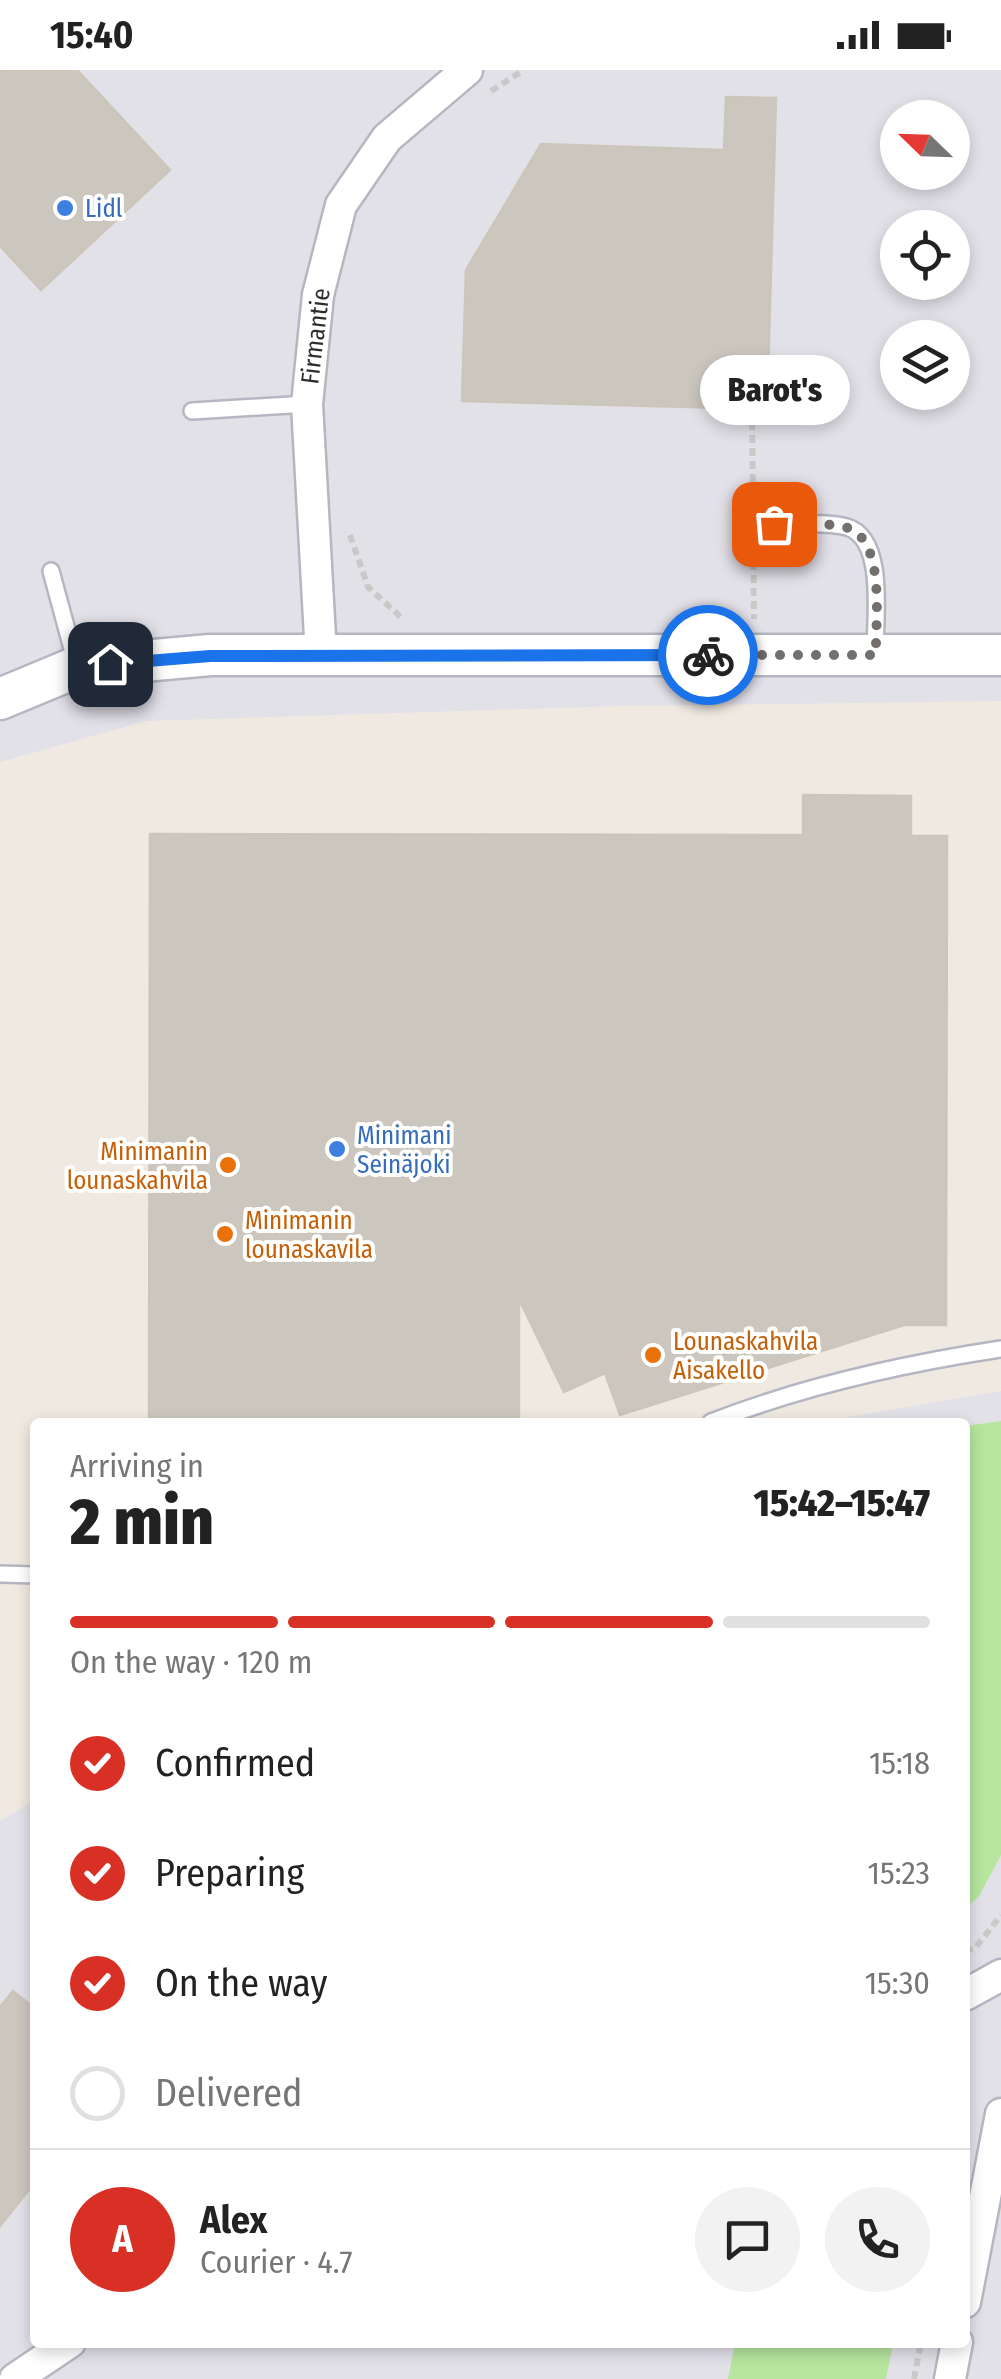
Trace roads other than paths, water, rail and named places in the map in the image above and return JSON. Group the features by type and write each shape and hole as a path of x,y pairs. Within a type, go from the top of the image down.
{"street":[{"name":"Firmantie","path":"321,655 307,404 318,295 341,206 388,138 467,70"},
{"path":"0,699 77,666 210,656 1001,655"},
{"path":"970,1993 1001,1975"},
{"path":"970,2276 1001,2114"},
{"path":"15,2379 61,2348"},
{"path":"950,2379 956,2348"}],"lane":[{"path":"192,411 307,404"},
{"path":"774,524 847,527 866,538 874,558 876,655"},
{"path":"51,571 77,666"},
{"path":"721,1418 767,1400 914,1362 1001,1348"},
{"path":"0,1574 30,1575"}],"place":[{"name":"Lidl","path":"65,208"},
{"name":"Barot's","path":"774,524"},
{"name":"Minimani Seinäjoki","path":"337,1149"},
{"name":"Minimanin lounaskahvila","path":"228,1165"},
{"name":"Minimanin lounaskavila","path":"225,1234"},
{"name":"Lounaskahvila Aisakello","path":"653,1355"}]}
